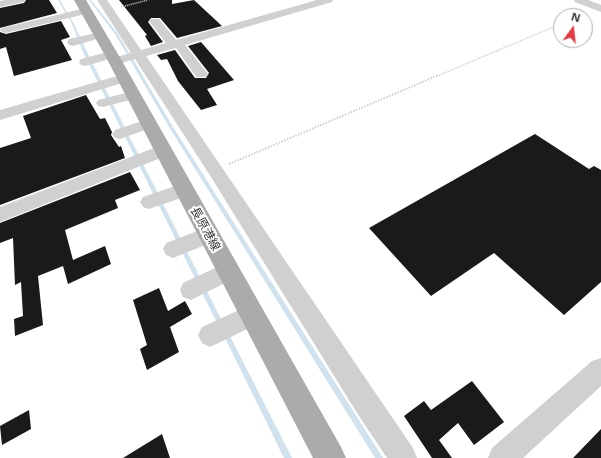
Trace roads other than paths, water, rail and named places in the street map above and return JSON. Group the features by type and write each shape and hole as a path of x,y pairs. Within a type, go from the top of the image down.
{"main road":[{"name":"長原港線","path":"94,5 100,35 330,458"}],"street":[{"path":"0,4 20,0"},
{"path":"103,103 121,72 138,54 328,0"},
{"path":"579,0 601,9"},
{"path":"279,4 289,12"},
{"path":"6,30 61,17 94,5 138,54 215,169 366,404 403,458"},
{"path":"155,21 201,74"},
{"path":"73,42 100,35"},
{"path":"85,62 121,72"},
{"path":"0,116 121,72"},
{"path":"120,134 148,124"},
{"path":"0,214 162,151"},
{"path":"149,202 184,190"},
{"path":"173,249 208,235"},
{"path":"191,290 228,271"},
{"path":"210,335 252,315"},
{"path":"502,458 601,370"}],"waterway":[{"path":"59,0 73,24 85,52 221,325"},
{"path":"90,0 116,34 171,127 379,458"},
{"path":"226,334 288,458"}]}
